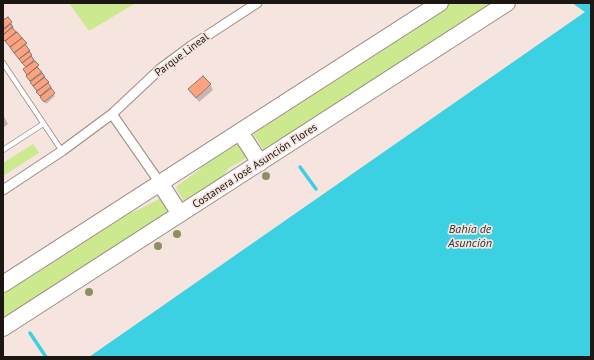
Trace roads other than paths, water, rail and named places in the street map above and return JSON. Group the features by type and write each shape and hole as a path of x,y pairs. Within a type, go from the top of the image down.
{"highway":[{"path":"3,284 440,3"},
{"name":"Costanera José Asunción Flores","path":"3,328 507,3"},
{"path":"240,132 260,163"},
{"path":"160,183 180,214"}],"street":[{"name":"Parque Lineal","path":"3,190 62,151 112,114 160,69 191,46 257,3"},
{"path":"112,114 160,183"}],"lane":[{"path":"3,63 62,151"},
{"path":"3,150 43,124"}],"water":[{"name":"Bahía de Asunción","path":"572,3 591,3 591,357 89,357 585,12"}],"waterway":[{"path":"300,167 316,189"},
{"path":"30,333 46,357"}]}
